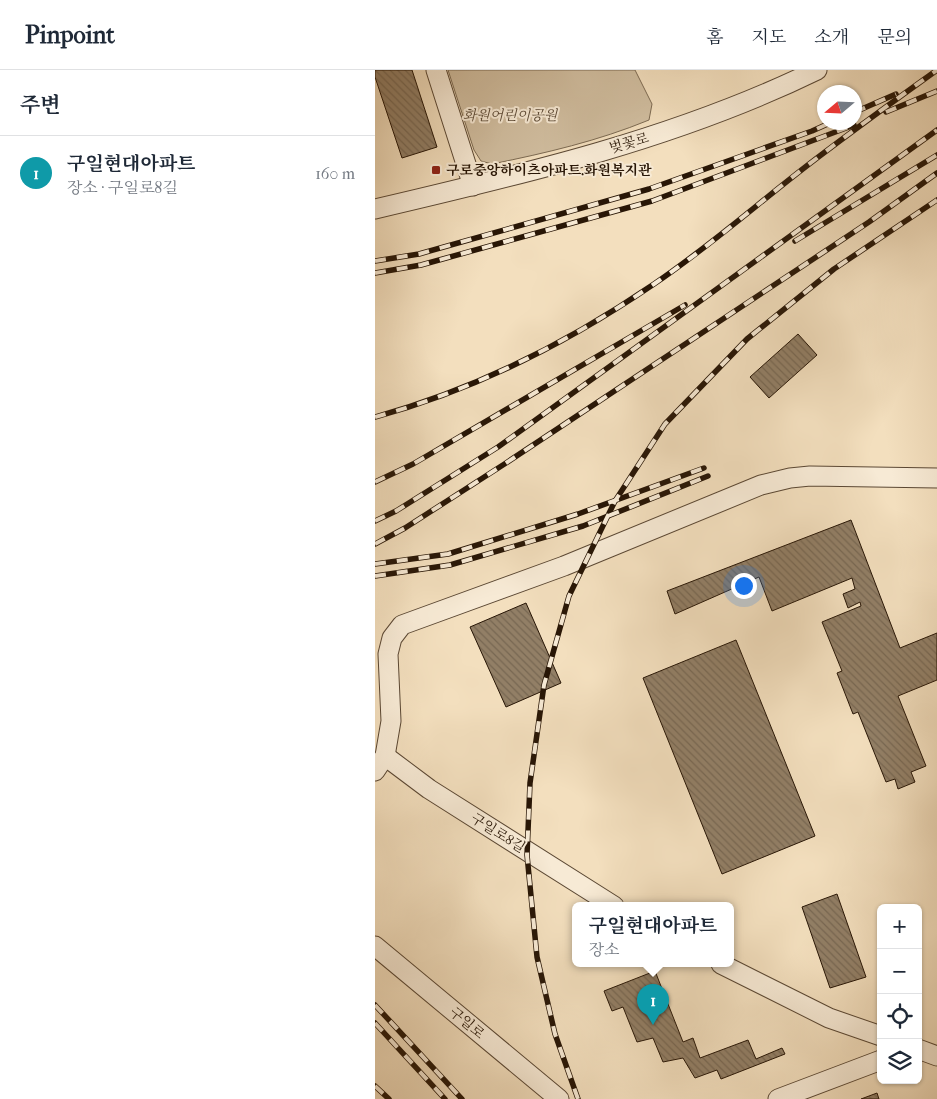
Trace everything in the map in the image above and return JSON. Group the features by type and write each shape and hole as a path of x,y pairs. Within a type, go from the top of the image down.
{"street":[{"path":"436,70 473,186"},
{"name":"벚꽃로","path":"375,209 473,186 653,136 787,76 817,70"},
{"path":"380,763 391,721 388,654 392,638 402,625 564,566 761,485 790,478 810,476 937,478"},
{"name":"구일로8길","path":"380,763 429,790 608,902"},
{"name":"구일로","path":"375,946 559,1099"},
{"path":"727,967 829,1018 877,1035"},
{"path":"922,1050 937,1056"},
{"path":"778,1099 877,1062"}],"green space":[{"name":"화원어린이공원","path":"448,70 635,70 652,104 649,120 572,146 492,164 481,161 474,150"}],"building":[{"path":"375,70 412,70 437,147 402,158 375,77"},
{"path":"798,334 817,355 769,398 750,377"},
{"path":"851,520 900,648 937,633 937,680 898,696 926,766 911,772 915,782 898,789 895,779 886,782 858,712 853,714 837,673 842,671 822,622 861,606 860,602 848,608 843,594 855,589 852,578 772,611 759,577 675,614 667,591"},
{"path":"526,603 561,683 506,707 470,627"},
{"path":"736,640 815,836 722,874 643,678"},
{"path":"837,894 866,977 830,988 802,907"},
{"path":"655,971 683,1042 693,1038 700,1058 748,1040 756,1059 782,1048 785,1054 721,1079 717,1070 695,1078 683,1058 663,1062 653,1038 637,1042 623,1007 612,1011 604,991"},
{"path":"877,1093 879,1099 861,1099"}],"railway":[{"path":"375,417 448,393 520,362 622,305 676,269 800,171 937,70"},
{"path":"886,112 937,91"},
{"path":"862,109 896,94"},
{"path":"375,261 419,254 649,189 817,129"},
{"path":"375,273 421,265 652,201 841,130"},
{"path":"375,521 396,511 498,447 937,130"},
{"path":"795,241 937,155"},
{"path":"375,544 405,528 506,463 869,222 937,173"},
{"path":"578,1099 555,1034 537,957 527,855 530,783 544,685 569,596 615,501 665,424 747,339 834,269 937,200"},
{"path":"375,482 413,464 685,305"},
{"path":"375,564 448,554 578,514 704,468"},
{"path":"375,576 450,565 583,526 708,476"},
{"path":"375,1005 462,1099"},
{"path":"375,1023 445,1099"},
{"path":"375,1086 389,1099"}],"place":[{"name":"구로중앙하이츠아파트.화원복지관","path":"436,170"},
{"name":"구일현대아파트","path":"653,1025"}]}
